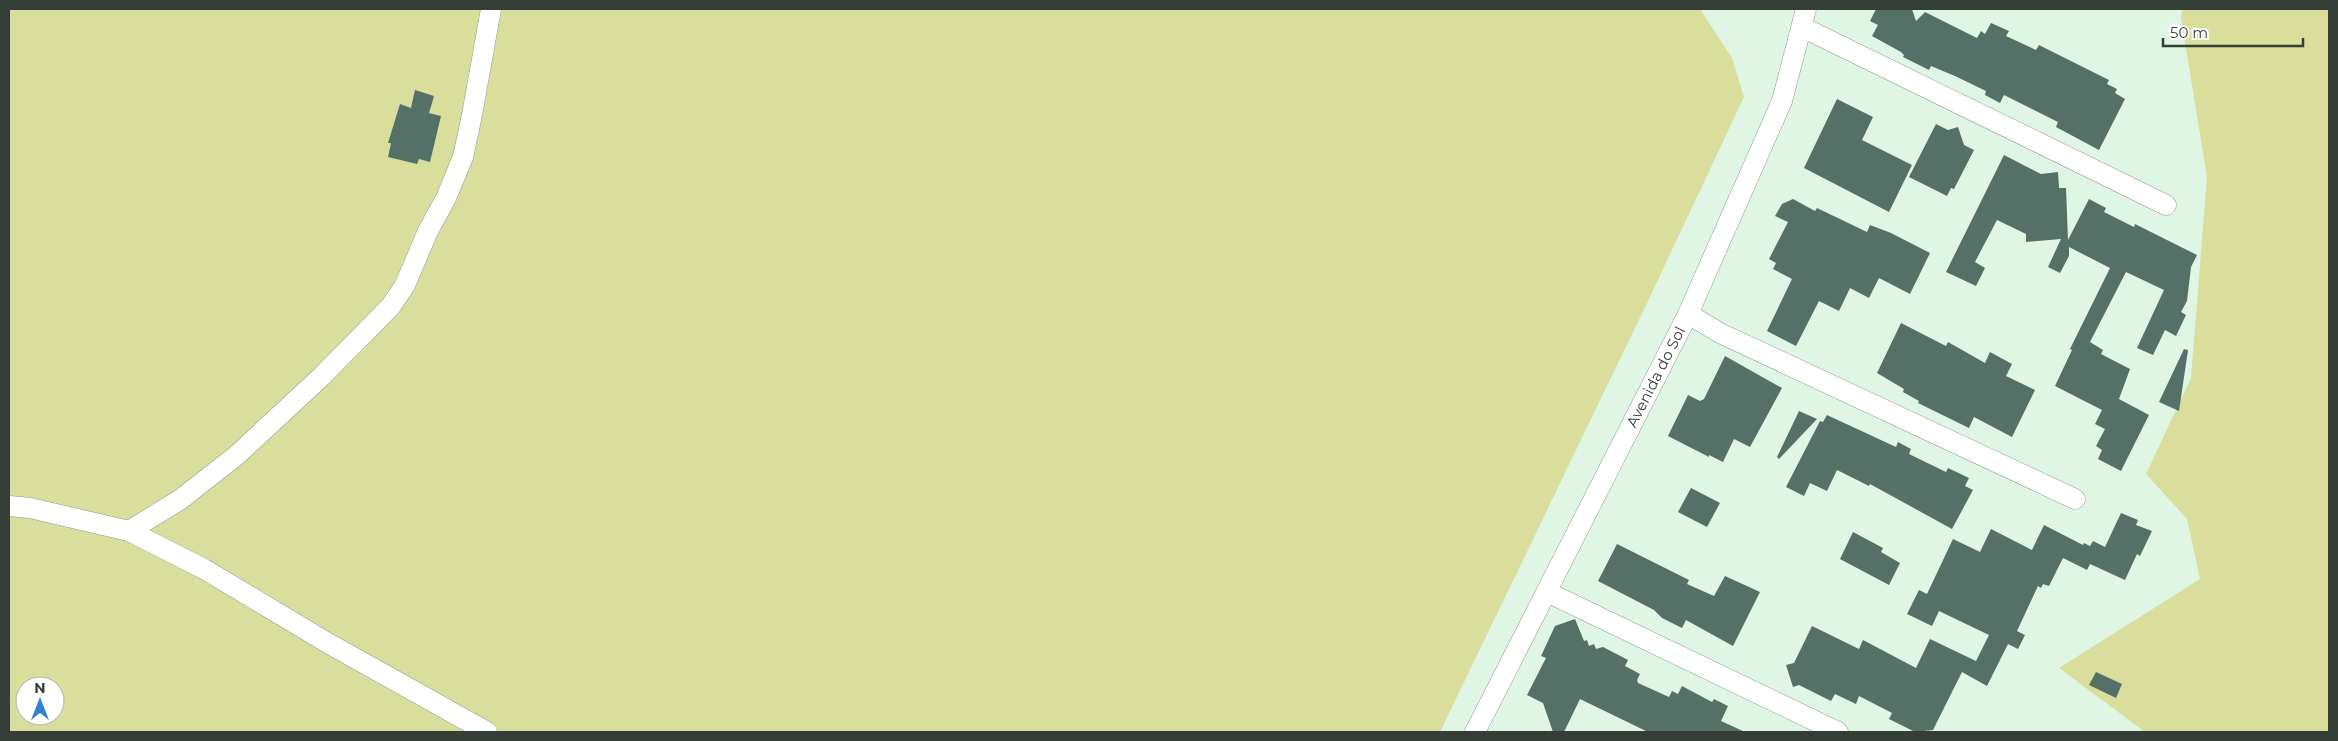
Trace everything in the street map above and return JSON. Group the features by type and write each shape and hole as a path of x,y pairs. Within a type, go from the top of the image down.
{"street":[{"path":"129,531 182,499 237,455 322,376 391,306 406,286 428,231 446,198 463,157 491,9"},
{"path":"1804,18 2166,204"},
{"name":"Avenida do Sol","path":"1475,732 1688,314 1782,101 1804,18"},
{"path":"1688,314 1720,333 2075,499"},
{"path":"9,506 30,508 129,531 204,570 326,642 486,732"},
{"path":"1547,592 1838,732"}],"green space":[{"path":"9,9 1700,9 1732,58 1744,97 1440,732 9,732"},
{"path":"2182,9 2329,9 2329,732 2145,732 2059,668 2200,579 2187,519 2146,474 2191,378 2207,177 2181,18"}],"building":[{"path":"1876,9 1912,9 1916,21 1925,12 1977,38 1981,31 1985,34 1991,23 2009,31 2006,36 2036,50 2039,45 2109,80 2107,84 2117,89 2115,93 2125,99 2099,150 2056,127 2058,122 2004,95 2000,103 1985,95 1986,91 1955,76 1931,66 1929,70 1903,57 1904,55 1901,52 1872,36 1878,25 1870,21"},
{"path":"415,90 434,96 429,113 441,116 430,162 419,159 417,164 388,157 391,143 388,143 400,104 411,108"},
{"path":"1837,99 1873,117 1862,140 1912,165 1889,212 1804,168"},
{"path":"1936,124 1948,130 1958,127 1964,145 1974,150 1954,189 1951,188 1947,196 1909,177"},
{"path":"2004,155 2041,174 2058,172 2059,188 2066,188 2068,240 2089,199 2106,208 2104,212 2134,227 2135,224 2197,255 2191,267 2187,301 2181,312 2186,315 2176,336 2165,330 2153,355 2137,348 2164,290 2126,272 2090,342 2103,350 2101,354 2130,369 2119,399 2149,415 2121,471 2098,459 2102,450 2096,446 2105,429 2095,424 2102,410 2055,386 2072,350 2070,349 2110,268 2069,247 2069,256 2060,273 2048,267 2061,239 2026,242 2026,234 1997,220 1975,262 1985,268 1976,286 1946,272"},
{"path":"1793,199 1815,211 1817,208 1867,232 1870,225 1891,233 1930,253 1910,294 1879,278 1869,298 1850,288 1839,311 1819,301 1796,346 1767,331 1792,279 1773,269 1776,263 1769,259 1788,222 1775,216 1782,204"},
{"path":"1901,323 1946,346 1948,342 1985,363 1990,352 2012,364 2006,376 2035,390 2012,437 1974,417 1969,428 1918,403 1919,401 1903,392 1904,389 1877,373"},
{"path":"2184,349 2188,350 2179,411 2159,402"},
{"path":"1725,356 1782,388 1750,447 1734,439 1723,462 1668,436 1688,395 1700,401 1704,399"},
{"path":"1799,411 1817,419 1779,459 1777,457"},
{"path":"1827,415 1896,447 1898,442 1911,449 1909,454 1946,472 1948,468 1969,478 1965,486 1973,490 1952,529 1870,484 1869,486 1837,470 1827,491 1810,483 1804,496 1786,487 1820,421 1823,422"},
{"path":"1691,488 1720,503 1707,527 1678,512"},
{"path":"2121,513 2138,520 2136,525 2152,531 2140,556 2137,554 2125,580 2090,564 2087,570 2063,558 2049,586 2043,584 2041,588 2038,586 2017,631 2025,635 2018,649 2008,644 1987,686 1962,672 1933,730 1915,732 1889,719 1892,713 1859,696 1856,704 1835,694 1831,701 1799,685 1793,687 1786,665 1794,663 1812,626 1859,649 1863,640 1916,668 1930,639 1976,661 1989,635 1939,611 1932,626 1907,614 1919,590 1927,594 1953,539 1980,552 1991,529 2032,550 2044,525 2083,545 2084,543 2090,546 2093,541 2105,547"},
{"path":"1853,532 1883,548 1881,552 1900,563 1889,585 1840,559"},
{"path":"1617,544 1689,580 1687,584 1714,596 1725,576 1760,592 1733,646 1686,620 1682,628 1662,618 1654,610 1598,581"},
{"path":"1575,619 1584,641 1587,640 1589,646 1594,644 1596,649 1603,647 1628,660 1625,666 1640,674 1637,680 1638,683 1669,697 1672,691 1678,694 1682,686 1712,702 1714,699 1728,706 1721,721 1745,732 1648,732 1580,699 1564,732 1553,732 1543,703 1527,695 1546,658 1541,656 1555,626"},
{"path":"2096,672 2122,684 2116,698 2089,685"}]}
